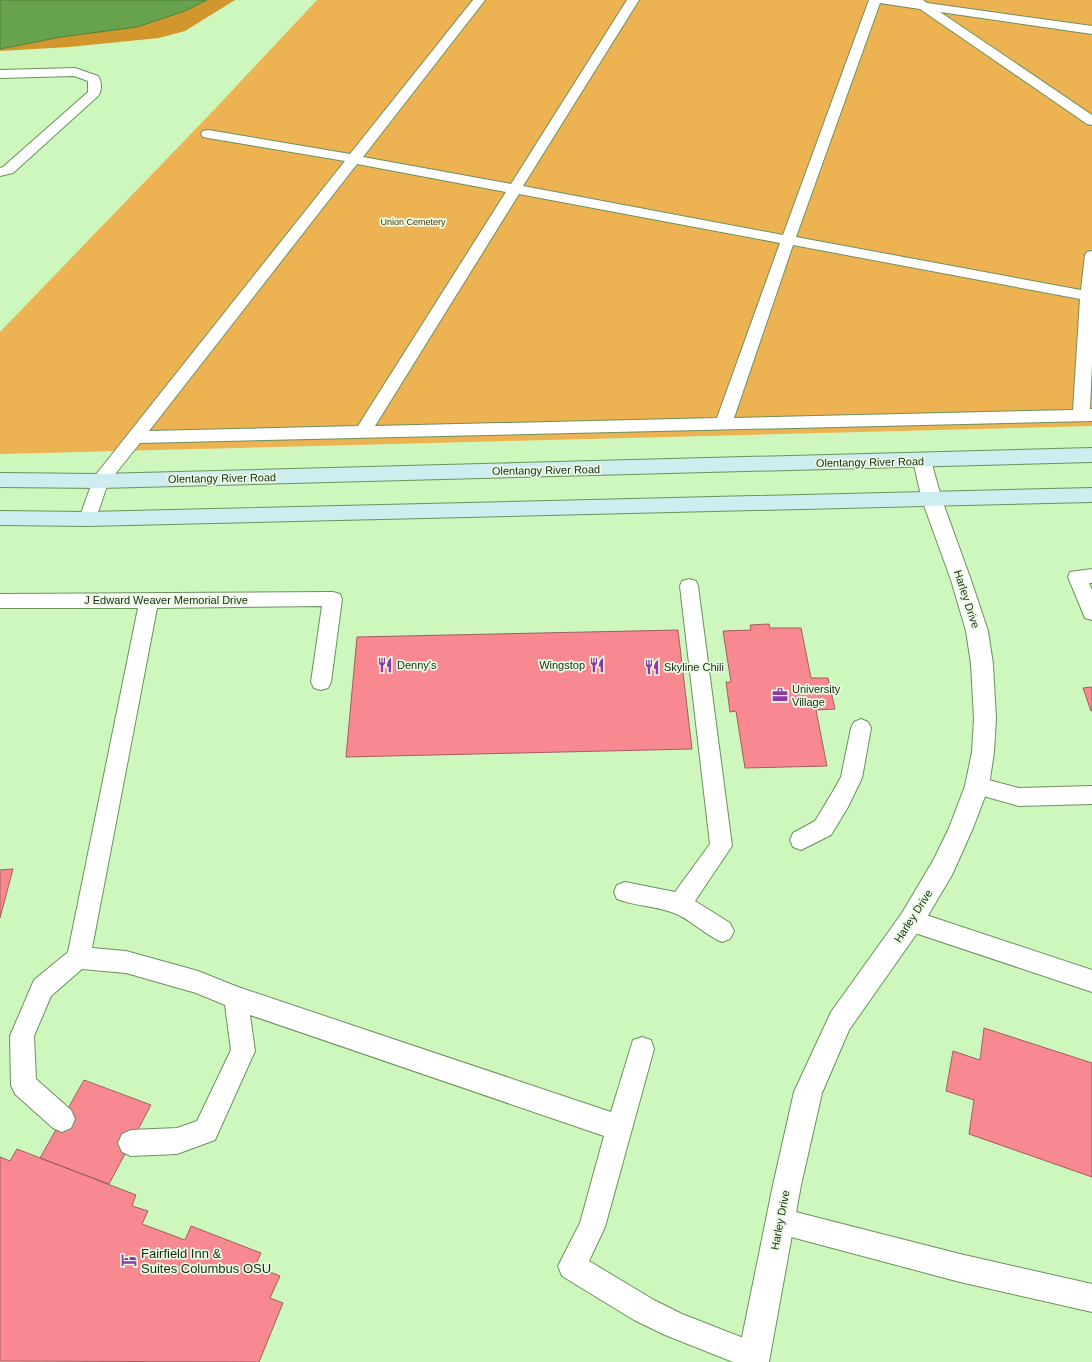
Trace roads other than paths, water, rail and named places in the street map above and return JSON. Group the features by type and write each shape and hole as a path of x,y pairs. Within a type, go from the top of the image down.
{"main road":[{"name":"Olentangy River Road","path":"0,480 100,481 1092,456"},
{"path":"0,518 88,519 1092,495"}],"street":[{"name":"Harley Drive","path":"754,1359 780,1221 808,1092 840,1021 912,921 943,867 961,828 977,786 983,752 985,719 982,664 977,630 961,580 932,500 922,461"}],"lane":[{"path":"88,519 100,481 479,0"},
{"path":"363,432 633,0"},
{"path":"724,423 788,240 875,0"},
{"path":"883,0 920,3 1092,30"},
{"path":"920,3 1092,121"},
{"path":"0,74 75,72 94,79 94,93 8,170 0,172"},
{"path":"208,134 354,159 1088,296"},
{"path":"134,437 1087,415 1088,296 1092,255"},
{"path":"1085,576 1092,613"},
{"path":"680,904 721,846 689,586"},
{"name":"J Edward Weaver Memorial Drive","path":"0,601 149,601 332,598 321,682"},
{"path":"62,1119 24,1086 22,1036 42,988 78,958 149,601"},
{"path":"800,840 823,828 840,800 850,778 861,728"},
{"path":"977,786 1019,797 1092,795"},
{"path":"625,892 680,904 722,931"},
{"path":"912,921 1092,981"},
{"path":"78,958 126,962 198,982 236,998 619,1128"},
{"path":"131,1143 177,1141 206,1131 243,1051 236,998"},
{"path":"642,1050 592,1227 572,1266 644,1310 754,1359"},
{"path":"780,1221 960,1268 1092,1298"}],"place":[{"name":"Denny's","path":"385,665"},
{"name":"Wingstop","path":"597,665"},
{"name":"Skyline Chili","path":"652,667"},
{"name":"University Village","path":"780,695"},
{"name":"Fairfield Inn & Suites Columbus OSU","path":"129,1260"}],"park label":[{"name":"Union Cemetery","path":"413,222"}]}
